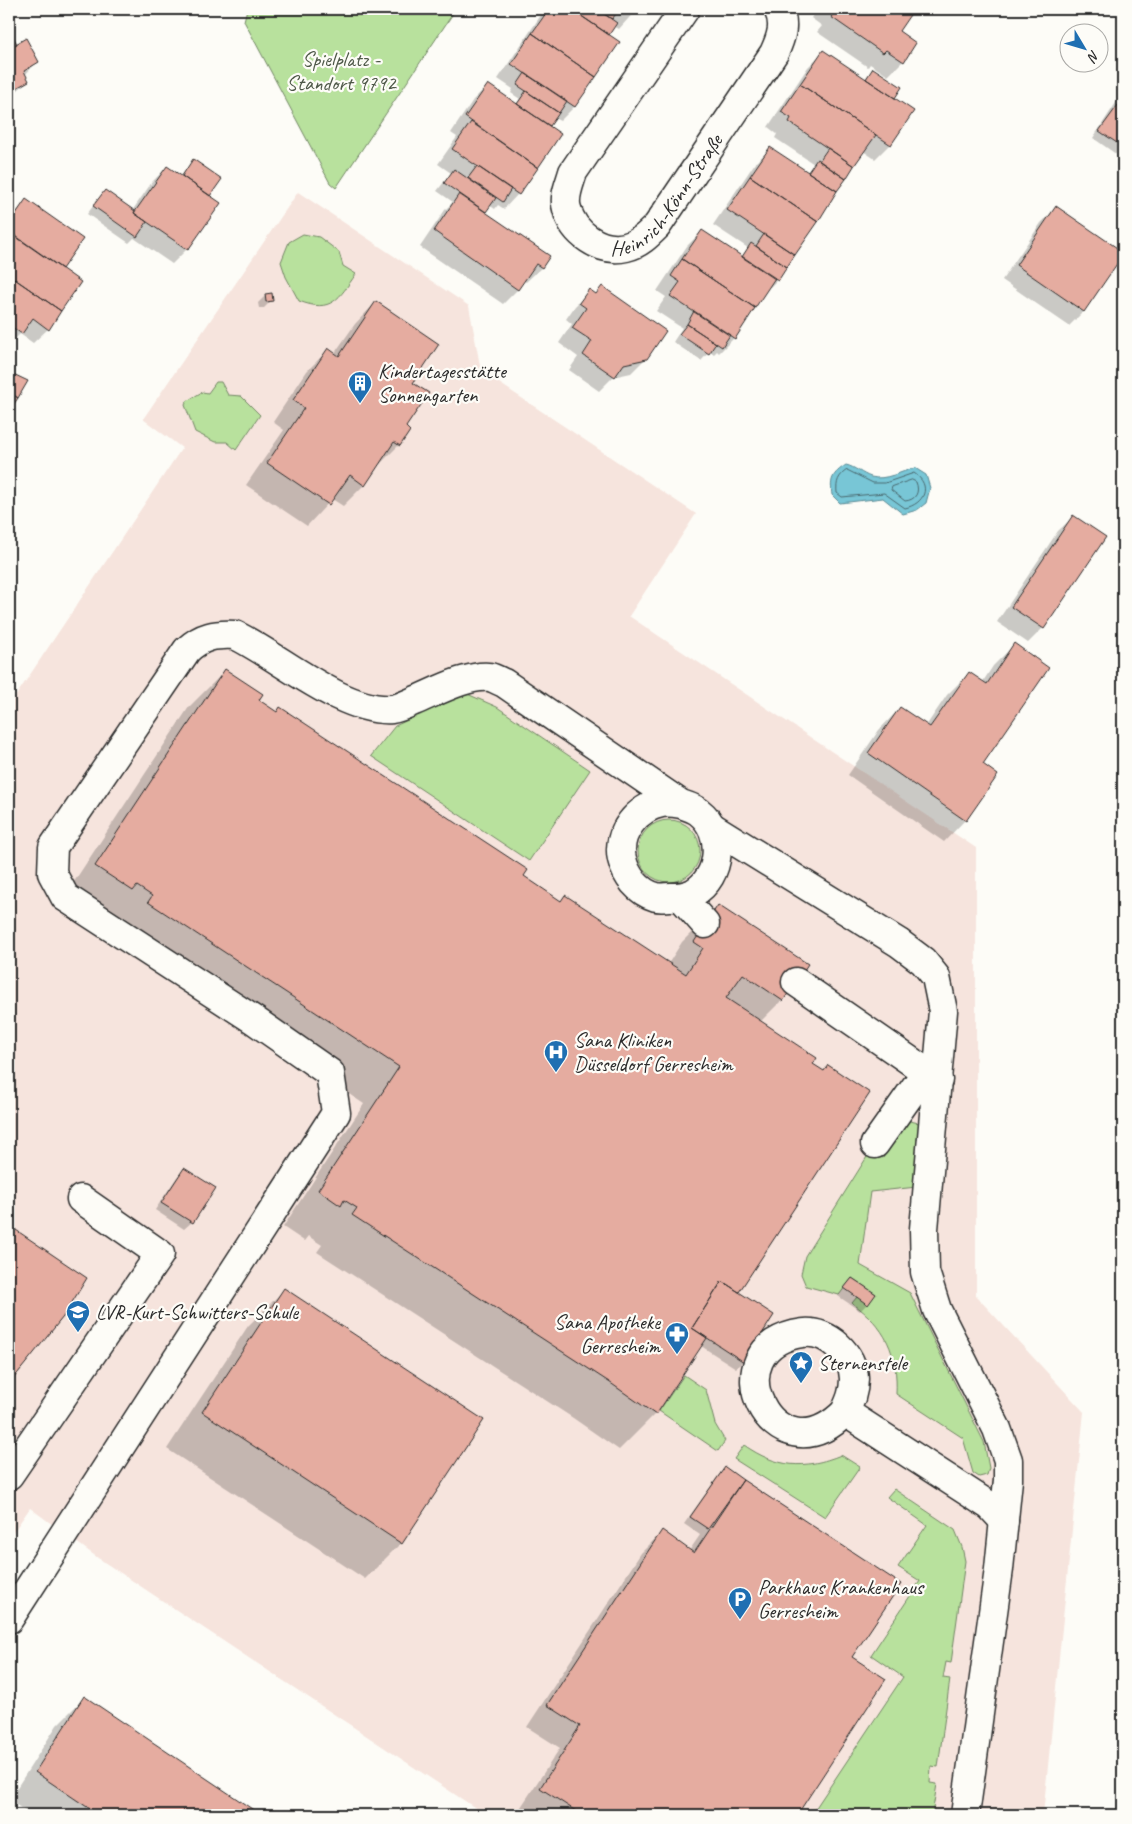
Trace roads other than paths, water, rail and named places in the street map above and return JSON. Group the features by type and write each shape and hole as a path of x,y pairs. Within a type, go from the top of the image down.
{"street":[{"name":"Heinrich-Könn-Straße","path":"685,9 574,172 567,192 566,208 574,224 586,239 605,247 625,247 642,240 658,226 774,53 782,35 782,16 778,9"},
{"path":"9,1619 336,1114 330,1073 254,1020 65,897 52,874 53,847 187,650 195,642 216,634 235,635 337,695 365,706 378,708 393,709 462,682 479,677 491,677 512,688 681,804 699,812 712,827 899,943 923,961 936,977 943,1012 932,1076 924,1229 925,1272 937,1310 997,1429 1008,1460 1008,1480 999,1569 965,1815"},
{"path":"681,804 663,803 645,809 631,821 623,838 621,857 628,875 640,889 656,897 681,897 693,893 708,880 716,864 717,845 712,827"},
{"path":"681,897 705,924"},
{"path":"796,982 932,1076"},
{"path":"875,1144 932,1076"},
{"path":"9,1475 160,1254 81,1199"},
{"path":"845,1412 990,1506 1004,1521"}],"water":[{"path":"846,465 876,478 888,477 915,468 926,475 930,488 926,503 917,510 903,514 883,498 840,503 832,495 831,485 835,474"}],"place":[{"name":"Kindertagesstätte Sonnengarten","path":"360,404"},
{"name":"Sana Kliniken Düsseldorf Gerresheim","path":"556,1073"},
{"name":"LVR-Kurt-Schwitters-Schule","path":"78,1333"},
{"name":"Sana Apotheke Gerresheim","path":"677,1355"},
{"name":"Sternenstele","path":"801,1384"},
{"name":"Parkhaus Krankenhaus Gerresheim","path":"740,1620"}],"park label":[{"name":"Spielplatz - Standort 9792","path":"341,71"}]}
